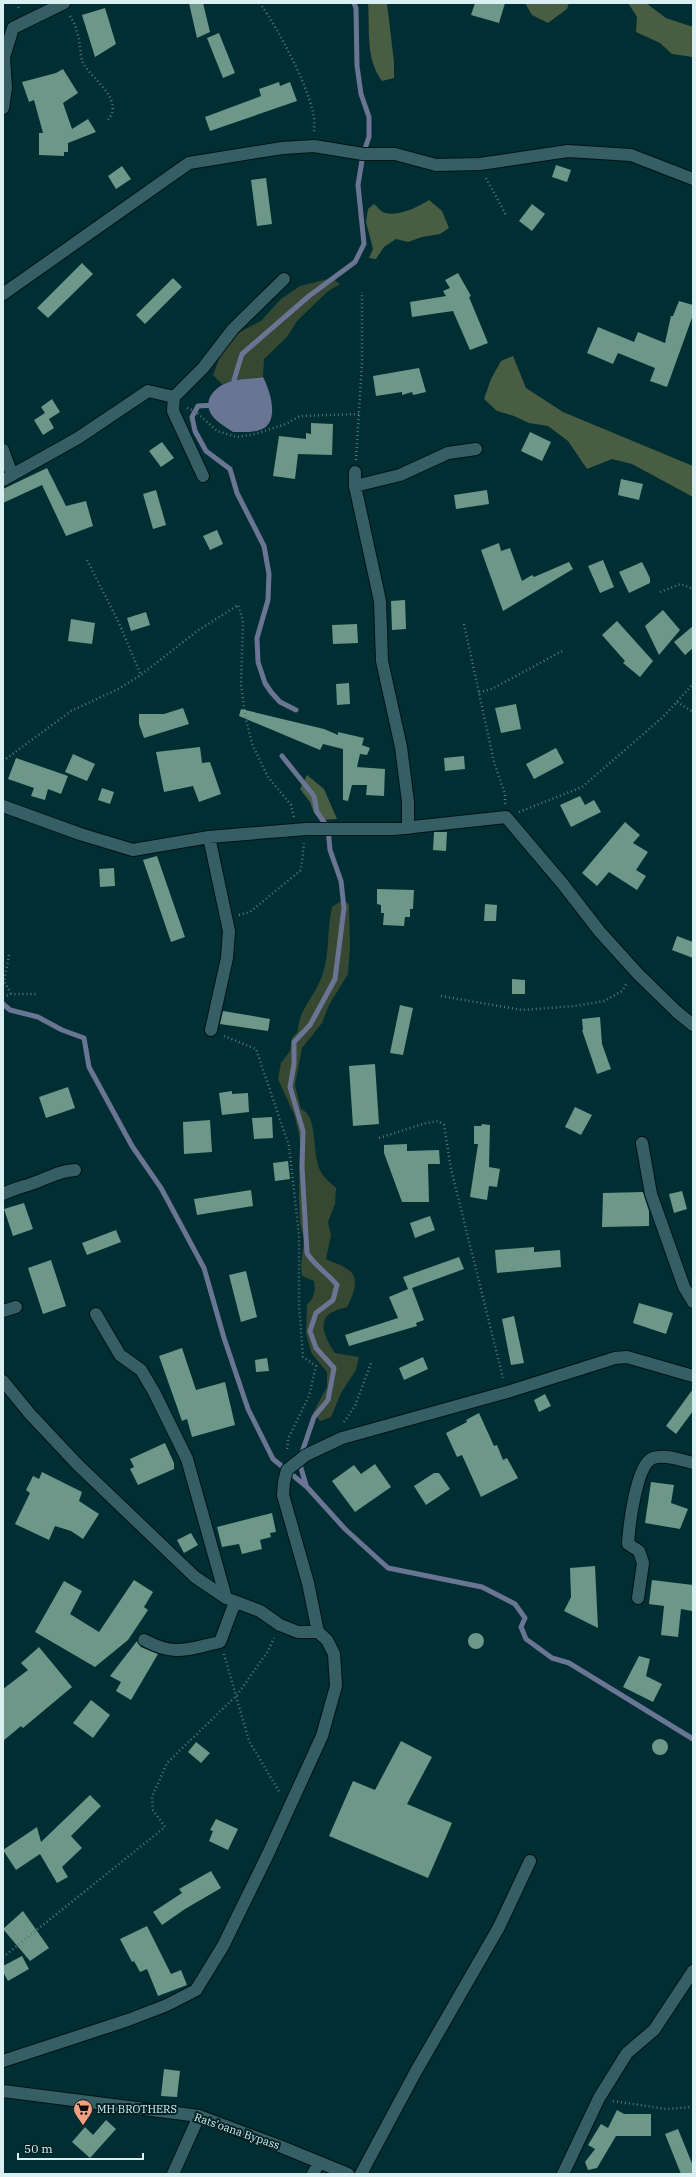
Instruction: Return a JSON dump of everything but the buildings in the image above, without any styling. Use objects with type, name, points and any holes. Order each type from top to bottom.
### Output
[{"type":"street","points":[[3,108],[6,88],[4,57],[13,28],[63,3]]},
{"type":"street","points":[[3,294],[189,163],[282,148],[314,146],[363,154],[395,154],[436,165],[484,164],[568,151],[631,155],[693,179]]},
{"type":"street","points":[[203,476],[174,411],[174,397],[203,368],[233,329],[284,279]]},
{"type":"street","points":[[3,450],[8,477],[78,438],[148,390],[174,397]]},
{"type":"street","points":[[355,486],[400,475],[448,453],[476,449]]},
{"type":"street","points":[[355,472],[355,486],[380,600],[382,661],[401,747],[408,802],[408,828]]},
{"type":"street","points":[[3,806],[80,834],[133,850],[209,837],[301,829],[408,828],[488,817],[508,819],[600,932],[635,971],[677,1012],[693,1025]]},
{"type":"street","points":[[209,837],[229,931],[226,958],[211,1030]]},
{"type":"street","points":[[642,1143],[651,1194],[689,1286],[693,1302]]},
{"type":"street","points":[[3,1194],[16,1187],[39,1182],[61,1171],[75,1170]]},
{"type":"street","points":[[3,1311],[16,1307]]},
{"type":"street","points":[[96,1314],[120,1355],[141,1370],[154,1392],[187,1459],[231,1600],[220,1642],[180,1651],[162,1649],[144,1640]]},
{"type":"street","points":[[3,2061],[128,2020],[167,2005],[196,1990],[223,1946],[268,1854],[288,1806],[322,1736],[336,1686],[334,1654],[327,1640],[318,1632],[308,1584],[284,1495],[285,1476],[291,1467],[306,1455],[342,1438],[507,1392],[615,1358],[627,1357],[693,1376]]},
{"type":"street","points":[[3,1381],[30,1414],[78,1465],[195,1577],[231,1600],[260,1611],[280,1625],[298,1632],[318,1632]]},
{"type":"street","points":[[638,1598],[643,1563],[639,1551],[628,1544],[629,1525],[640,1476],[646,1463],[654,1458],[665,1457],[693,1463]]},
{"type":"street","points":[[361,2174],[415,2073],[499,1927],[530,1861]]},
{"type":"street","points":[[563,2174],[599,2098],[627,2053],[654,2030],[693,1971]]},
{"type":"street","name":"Rats'oana Bypass","points":[[3,2090],[199,2116],[348,2174]]},
{"type":"street","points":[[173,2174],[199,2116]]},
{"type":"street","points":[[313,2174],[319,2162]]},
{"type":"path","points":[[63,3],[78,35],[82,62],[107,92],[114,106],[112,116],[106,122]]},
{"type":"path","points":[[260,3],[270,17],[299,74],[314,114],[314,146]]},
{"type":"path","points":[[484,164],[483,173],[506,215]]},
{"type":"path","points":[[355,472],[360,414],[362,292]]},
{"type":"path","points":[[174,411],[185,408],[195,411],[217,431],[236,437],[255,434],[286,424],[300,416],[360,414]]},
{"type":"path","points":[[87,560],[118,620],[141,675]]},
{"type":"path","points":[[660,592],[681,584],[693,589]]},
{"type":"path","points":[[3,761],[71,711],[118,689],[141,675],[197,631],[238,605],[243,621],[241,684],[244,715],[252,744],[268,777],[291,805],[301,829],[301,870],[250,912],[227,919]]},
{"type":"path","points":[[464,624],[494,762],[505,794],[508,819],[519,812],[582,787],[663,717],[693,684]]},
{"type":"path","points":[[479,692],[492,689],[564,650]]},
{"type":"path","points":[[677,702],[693,712]]},
{"type":"path","points":[[9,955],[4,981],[11,994]]},
{"type":"path","points":[[441,996],[522,1010],[575,1006],[604,1001],[622,991],[635,971]]},
{"type":"path","points":[[3,997],[11,994],[36,994]]},
{"type":"path","points":[[211,1030],[256,1049],[289,1146],[299,1235],[299,1304],[303,1356],[316,1366],[309,1396],[288,1439],[287,1457],[291,1467]]},
{"type":"path","points":[[379,1138],[426,1123],[438,1121],[444,1125],[451,1169],[507,1392]]},
{"type":"path","points":[[342,1438],[342,1425],[355,1406],[371,1363]]},
{"type":"path","points":[[3,1957],[165,1827],[153,1810],[152,1797],[167,1763],[237,1695],[268,1651],[280,1625]]},
{"type":"path","points":[[220,1642],[237,1695],[249,1741],[288,1806]]},
{"type":"path","points":[[599,2098],[666,2109],[693,2108]]},
{"type":"green space","points":[[368,3],[387,3],[394,62],[394,78],[382,81],[373,63],[369,44]]},
{"type":"green space","points":[[525,3],[569,3],[567,9],[548,23],[532,15]]},
{"type":"green space","points":[[628,3],[646,3],[666,18],[693,27],[693,57],[672,54],[660,43],[636,32],[637,17]]},
{"type":"green space","points":[[429,200],[442,211],[449,228],[440,234],[422,237],[408,242],[396,239],[384,247],[376,259],[369,258],[373,249],[366,222],[368,209],[374,204],[383,212],[395,214],[407,211]]},
{"type":"green space","points":[[332,278],[340,284],[327,292],[297,321],[287,337],[264,359],[263,377],[234,380],[222,384],[213,375],[219,359],[232,336],[261,321],[281,299],[300,286]]},
{"type":"green space","points":[[513,356],[526,388],[563,412],[693,466],[693,497],[632,464],[612,459],[587,469],[568,441],[548,426],[529,423],[514,416],[497,411],[484,399],[491,379],[501,361]]},
{"type":"green space","points":[[307,775],[324,789],[337,819],[322,820],[314,813],[310,802],[300,789]]},
{"type":"green space","points":[[343,900],[349,904],[350,946],[348,974],[329,1005],[322,1023],[302,1048],[295,1085],[301,1109],[307,1113],[313,1128],[318,1165],[324,1176],[336,1188],[335,1204],[328,1222],[331,1235],[326,1259],[346,1268],[354,1276],[355,1281],[354,1292],[347,1307],[328,1315],[325,1319],[324,1329],[330,1345],[335,1353],[359,1357],[356,1370],[341,1393],[331,1417],[320,1421],[313,1413],[327,1387],[327,1372],[312,1354],[306,1334],[307,1305],[312,1299],[315,1290],[314,1281],[302,1276],[301,1266],[304,1240],[300,1223],[299,1200],[300,1140],[295,1117],[278,1079],[281,1063],[290,1051],[292,1038],[298,1031],[300,1018],[323,974],[327,955],[332,907]]},
{"type":"water","points":[[263,377],[271,397],[272,405],[271,419],[267,425],[262,429],[255,431],[233,432],[220,424],[214,418],[208,406],[211,396],[218,388],[236,380]]},
{"type":"waterway","points":[[234,387],[234,380],[242,354],[309,296],[355,262],[364,244],[358,185],[363,154],[369,137],[369,117],[361,94],[357,66],[356,8],[354,3]]},
{"type":"waterway","points":[[216,405],[198,406],[192,417],[195,431],[206,451],[230,469],[237,493],[264,546],[269,574],[268,600],[257,638],[258,662],[265,683],[271,692],[280,702],[296,710]]},
{"type":"waterway","points":[[282,756],[314,796],[317,812],[328,828],[330,850],[341,881],[344,908],[335,979],[310,1025],[294,1042],[294,1064],[290,1087],[303,1131],[302,1167],[307,1253],[337,1285],[333,1300],[316,1313],[310,1331],[316,1348],[334,1368],[328,1400],[314,1417],[299,1461],[306,1485]]},
{"type":"waterway","points":[[3,1004],[10,1010],[38,1017],[62,1030],[84,1038],[89,1067],[132,1146],[161,1188],[204,1268],[224,1338],[248,1409],[273,1459],[307,1487],[345,1529],[388,1568],[482,1587],[515,1604],[525,1618],[521,1627],[526,1639],[552,1658],[569,1663],[693,1739]]},
{"type":"place","name":"MH BROTHERS","points":[[83,2126]]}]
